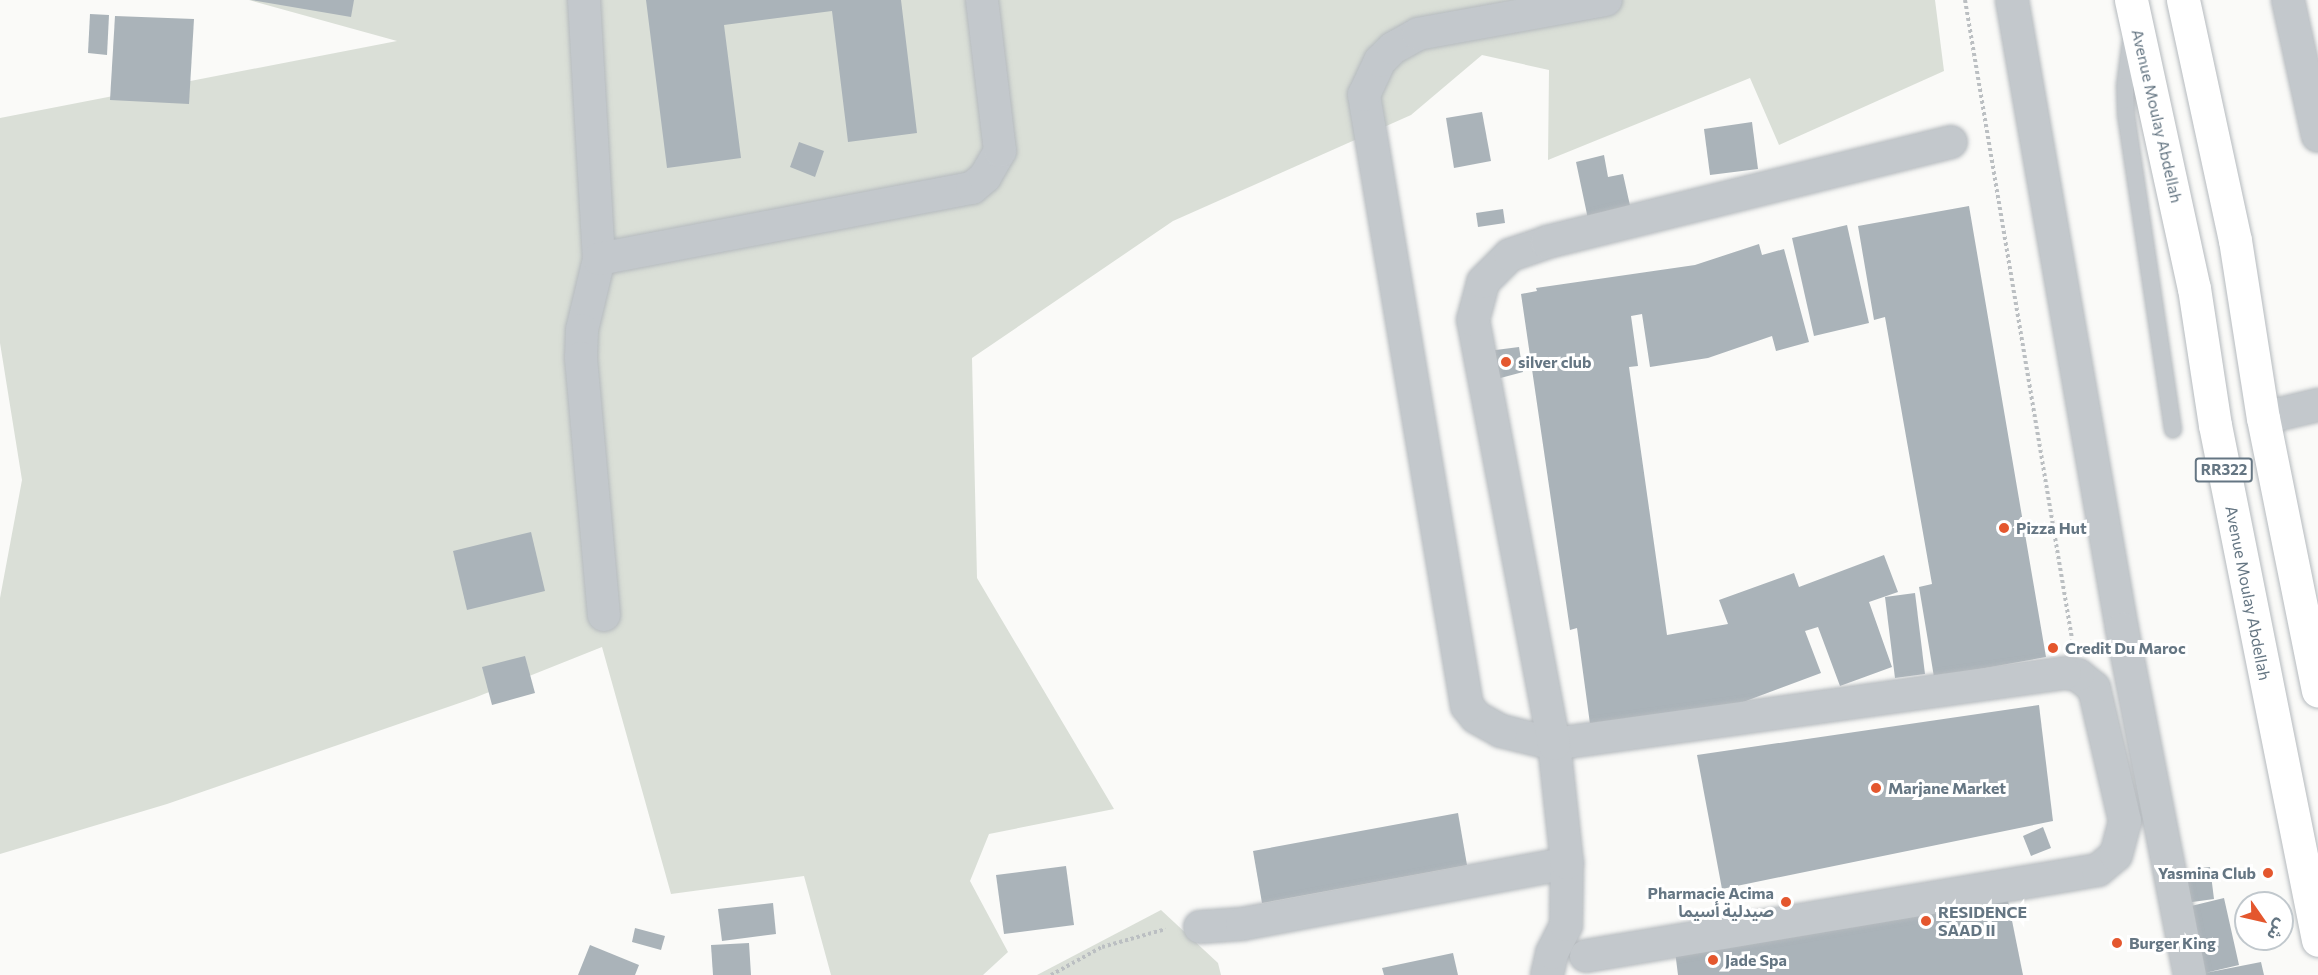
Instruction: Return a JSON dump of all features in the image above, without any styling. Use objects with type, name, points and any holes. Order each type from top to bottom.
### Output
[{"type":"main road","name":"RR322","points":[[2183,0],[2235,240],[2263,418],[2318,690]]},
{"type":"main road","name":"Avenue Moulay Abdellah","points":[[2133,10],[2194,288],[2215,424],[2318,940]]},
{"type":"street","points":[[584,0],[599,260],[580,344],[604,615]]},
{"type":"street","points":[[599,260],[972,188],[985,177],[1000,151],[982,0]]},
{"type":"street","points":[[1566,925],[1589,965],[2098,870],[2116,855],[2125,821],[2094,688],[2078,675],[2065,673],[1554,744],[1501,731],[1482,721],[1467,706],[1364,95],[1380,61],[1393,48],[1418,34],[1606,0]]},
{"type":"street","points":[[2012,0],[2136,699],[2190,975]]},
{"type":"street","points":[[2288,0],[2318,136]]},
{"type":"street","points":[[1547,975],[1552,953],[1566,925],[1567,863],[1554,744],[1473,320],[1483,282],[1510,255],[1547,243],[1951,142]]},
{"type":"street","points":[[2263,418],[2318,405]]},
{"type":"street","points":[[2099,707],[2136,699]]},
{"type":"street","points":[[2125,821],[2158,811]]},
{"type":"street","points":[[1200,927],[1242,924],[1567,863]]},
{"type":"lane","points":[[2133,10],[2128,53],[2126,115],[2173,430]]},
{"type":"path","points":[[1965,0],[2078,675]]},
{"type":"path","points":[[1051,975],[1102,946],[1133,936],[1200,927]]},
{"type":"shaded area","points":[[249,0],[1935,0],[1944,71],[1779,145],[1750,78],[1548,160],[1549,70],[1482,55],[1411,115],[1173,221],[972,358],[977,578],[1114,809],[989,834],[970,881],[1008,952],[983,975],[831,975],[804,876],[671,894],[602,647],[474,698],[167,804],[0,854],[0,598],[22,480],[0,343],[0,118],[397,41]]},
{"type":"shaded area","points":[[1161,910],[1218,963],[1221,975],[1037,975]]},
{"type":"building","points":[[251,0],[354,0],[351,17]]},
{"type":"building","points":[[646,0],[901,0],[917,133],[848,142],[832,11],[724,25],[741,158],[667,168]]},
{"type":"building","points":[[90,14],[109,15],[107,55],[88,53]]},
{"type":"building","points":[[115,16],[194,19],[189,104],[110,100]]},
{"type":"building","points":[[1482,112],[1491,161],[1454,168],[1446,118]]},
{"type":"building","points":[[1752,122],[1758,169],[1710,175],[1704,129]]},
{"type":"building","points":[[799,142],[824,151],[815,177],[790,167]]},
{"type":"building","points":[[1604,155],[1608,177],[1623,174],[1631,210],[1588,219],[1576,162]]},
{"type":"building","points":[[1969,206],[2046,657],[1934,677],[1919,587],[1932,584],[1885,317],[1874,320],[1858,226]]},
{"type":"building","points":[[1503,209],[1505,223],[1478,227],[1476,213]]},
{"type":"building","points":[[1847,225],[1869,323],[1814,336],[1792,238]]},
{"type":"building","points":[[1759,244],[1762,255],[1784,249],[1809,342],[1776,351],[1772,336],[1708,358],[1650,367],[1642,314],[1631,316],[1638,366],[1629,367],[1667,635],[1728,624],[1719,600],[1794,573],[1799,587],[1884,555],[1898,592],[1869,602],[1892,667],[1840,686],[1818,627],[1805,631],[1821,673],[1703,717],[1590,724],[1577,628],[1570,630],[1521,294],[1537,291],[1536,288],[1695,265]]},
{"type":"building","name":"silver club","points":[[1519,347],[1523,372],[1493,380],[1488,351]]},
{"type":"building","points":[[531,532],[545,591],[467,610],[453,551]]},
{"type":"building","points":[[1915,593],[1925,674],[1895,678],[1885,597]]},
{"type":"building","points":[[525,656],[535,693],[492,705],[482,667]]},
{"type":"building","name":"Marjane Market","points":[[2039,705],[2053,821],[1722,889],[1697,755]]},
{"type":"building","points":[[1458,813],[1467,865],[1262,903],[1253,851]]},
{"type":"building","points":[[2043,827],[2051,848],[2031,856],[2023,836]]},
{"type":"building","points":[[1066,866],[1074,925],[1004,934],[996,875]]},
{"type":"building","points":[[2210,867],[2214,899],[2178,904],[2175,871]]},
{"type":"building","name":"RESIDENCE SAAD II","points":[[2006,891],[2023,975],[1678,975],[1675,951]]},
{"type":"building","points":[[2224,898],[2234,951],[2239,965],[2205,973],[2261,962],[2264,975],[2202,975],[2187,907]]},
{"type":"building","points":[[773,903],[776,934],[722,941],[718,909]]},
{"type":"building","points":[[635,928],[665,936],[661,950],[632,942]]},
{"type":"building","points":[[749,943],[751,975],[713,975],[711,945]]},
{"type":"building","points":[[590,945],[639,965],[635,975],[578,975]]},
{"type":"building","points":[[1453,953],[1458,975],[1384,975],[1382,968]]},
{"type":"place","name":"silver club","points":[[1506,362]]},
{"type":"place","name":"Pizza Hut","points":[[2004,528]]},
{"type":"place","name":"Credit Du Maroc","points":[[2053,648]]},
{"type":"place","name":"Marjane Market","points":[[1876,788]]},
{"type":"place","name":"Yasmina Club","points":[[2268,873]]},
{"type":"place","name":"Pharmacie Acima صيدلية أسيما","points":[[1786,902]]},
{"type":"place","name":"RESIDENCE SAAD II","points":[[1926,921]]},
{"type":"place","name":"Burger King","points":[[2117,943]]},
{"type":"place","name":"Jade Spa","points":[[1713,960]]}]
